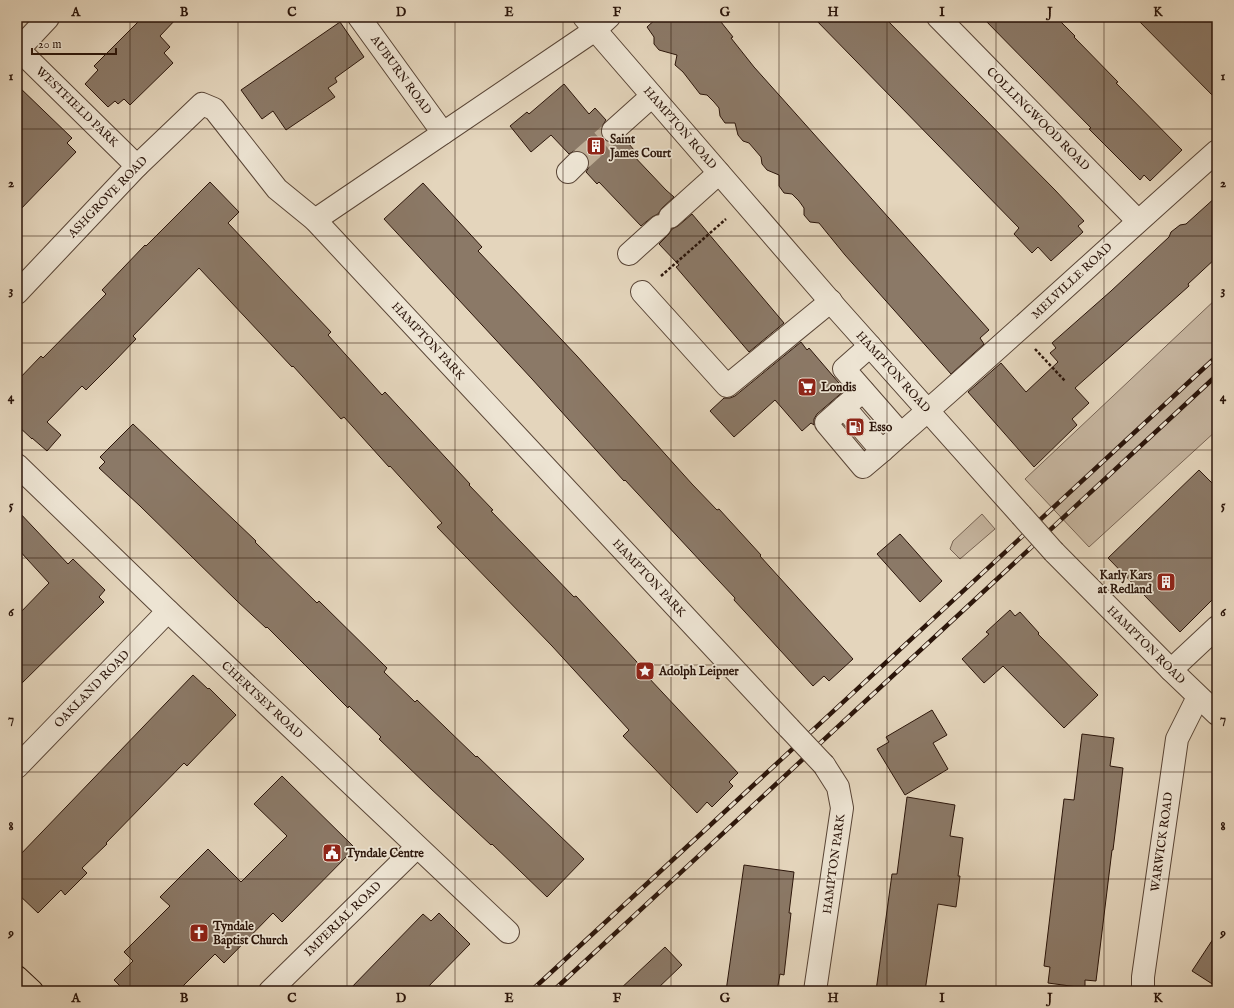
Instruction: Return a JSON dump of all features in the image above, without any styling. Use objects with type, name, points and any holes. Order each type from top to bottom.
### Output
[{"type":"main road","points":[[17,977],[32,991]]},
{"type":"street","points":[[18,49],[48,18],[47,17]]},
{"type":"street","name":"AUBURN ROAD","points":[[359,17],[443,133]]},
{"type":"street","name":"COLLINGWOOD ROAD","points":[[938,17],[1138,221]]},
{"type":"street","points":[[315,220],[443,133],[596,21]]},
{"type":"street","name":"HAMPTON ROAD","points":[[596,21],[652,96],[870,346],[1054,552],[1198,697],[1217,714]]},
{"type":"street","name":"WESTFIELD PARK","points":[[18,49],[137,166]]},
{"type":"street","points":[[613,131],[652,96]]},
{"type":"street","name":"ASHGROVE ROAD","points":[[17,293],[137,166],[202,104]]},
{"type":"street","name":"HAMPTON PARK","points":[[202,104],[214,109],[277,189],[315,220],[824,765],[838,787],[842,808],[815,991]]},
{"type":"street","name":"MELVILLE ROAD","points":[[863,391],[844,407],[882,451],[1018,331],[1217,151]]},
{"type":"street","points":[[629,254],[719,173]]},
{"type":"street","points":[[642,292],[727,386],[831,301]]},
{"type":"street","points":[[870,346],[844,369],[901,434]]},
{"type":"street","name":"CHERTSEY ROAD","points":[[17,465],[168,611],[508,932]]},
{"type":"street","name":"OAKLAND ROAD","points":[[17,767],[168,611]]},
{"type":"street","points":[[1171,670],[1217,627]]},
{"type":"street","name":"WARWICK ROAD","points":[[1143,991],[1143,977],[1177,739],[1198,697]]},
{"type":"street","name":"IMPERIAL ROAD","points":[[270,991],[417,847]]},
{"type":"path","points":[[642,292],[745,202]]},
{"type":"path","points":[[1018,331],[1065,381]]},
{"type":"shaded area","points":[[1217,298],[1217,430],[1089,547],[1025,479]]},
{"type":"shaded area","points":[[982,514],[995,529],[960,559],[950,549],[953,541]]},
{"type":"building","points":[[143,17],[178,17],[160,36],[170,47],[164,53],[173,63],[130,105],[124,99],[118,104],[115,101],[108,107],[85,84],[98,70],[94,66]]},
{"type":"building","points":[[658,17],[717,17],[733,37],[731,38],[754,67],[989,330],[980,338],[984,344],[951,374],[845,255],[819,223],[810,222],[804,215],[804,208],[799,201],[792,194],[784,193],[779,186],[779,175],[767,170],[762,164],[761,157],[749,143],[743,141],[738,135],[735,123],[725,123],[720,116],[719,108],[714,102],[707,95],[700,94],[683,72],[675,65],[677,55],[659,50],[654,44],[654,37],[647,27]]},
{"type":"building","points":[[813,17],[884,17],[1084,221],[1078,226],[1083,232],[1051,261],[1038,247],[1032,253],[1014,234],[1019,228]]},
{"type":"building","points":[[982,17],[1056,17],[1118,82],[1116,83],[1182,150],[1150,181],[1144,175],[1140,180]]},
{"type":"building","points":[[1135,17],[1217,17],[1217,100]]},
{"type":"building","points":[[340,22],[364,57],[335,78],[337,82],[328,88],[335,97],[286,130],[273,111],[262,119],[241,90]]},
{"type":"building","points":[[564,84],[589,114],[595,108],[606,120],[601,128],[601,134],[604,140],[609,143],[615,143],[624,138],[634,150],[631,153],[674,197],[658,214],[641,226],[599,182],[597,184],[586,172],[589,167],[589,160],[586,154],[580,151],[574,151],[569,154],[551,135],[531,152],[510,126],[527,112],[529,114]]},
{"type":"building","points":[[17,85],[72,138],[67,143],[76,152],[17,213]]},
{"type":"building","points":[[210,182],[239,212],[228,223],[331,332],[328,335],[382,395],[385,392],[470,484],[469,485],[493,510],[491,511],[574,597],[576,596],[648,674],[647,676],[738,773],[729,782],[733,786],[712,807],[707,802],[697,813],[623,736],[629,730],[552,646],[437,527],[442,523],[344,417],[341,419],[293,366],[292,367],[199,268],[133,336],[136,339],[111,365],[86,390],[82,386],[47,422],[61,435],[47,451],[17,425],[17,381],[41,356],[43,358],[106,294],[102,290],[145,245],[146,246]]},
{"type":"building","points":[[423,183],[482,247],[478,251],[577,356],[692,484],[717,510],[719,509],[853,659],[829,681],[824,676],[813,686],[734,600],[735,598],[625,480],[624,481],[384,219]]},
{"type":"building","points":[[1217,196],[1217,257],[1188,284],[1189,286],[1075,388],[1089,403],[1072,419],[1077,425],[1034,467],[968,392],[1001,363],[1026,392],[1058,362],[1050,353],[1056,348],[1052,343],[1169,237],[1171,232],[1180,225],[1186,224]]},
{"type":"building","points":[[692,214],[784,323],[749,352],[676,267],[679,265],[659,244],[672,229]]},
{"type":"building","points":[[801,342],[807,350],[809,348],[845,390],[817,414],[814,419],[814,425],[811,423],[802,431],[775,400],[734,437],[710,411],[724,398],[735,396]]},
{"type":"building","points":[[133,424],[256,541],[255,542],[317,603],[319,601],[387,668],[384,672],[415,702],[417,700],[584,859],[547,897],[492,844],[491,845],[430,788],[379,739],[381,737],[349,706],[348,708],[267,627],[266,628],[237,601],[99,468],[105,462],[100,457]]},
{"type":"building","points":[[1199,470],[1217,488],[1217,595],[1180,632],[1108,558]]},
{"type":"building","points":[[17,510],[68,564],[73,559],[105,590],[99,597],[104,602],[17,688],[17,616],[49,583],[17,548]]},
{"type":"building","points":[[900,534],[942,581],[920,602],[877,554]]},
{"type":"building","points":[[1010,610],[1015,616],[1020,612],[1039,633],[1038,634],[1098,695],[1064,728],[1003,666],[984,683],[962,659],[989,634],[986,632]]},
{"type":"building","points":[[193,675],[208,689],[209,688],[236,715],[187,766],[184,763],[106,843],[107,844],[82,868],[87,873],[65,895],[61,890],[38,913],[17,893],[17,858]]},
{"type":"building","points":[[932,710],[947,735],[933,743],[948,769],[905,795],[877,749],[889,742],[886,737]]},
{"type":"building","points":[[1082,734],[1114,738],[1110,766],[1123,768],[1096,981],[1085,980],[1085,988],[1048,983],[1050,967],[1044,966],[1064,799],[1074,800]]},
{"type":"building","points":[[282,776],[355,848],[282,922],[273,913],[224,963],[215,954],[178,991],[125,991],[114,980],[133,961],[124,952],[170,906],[160,897],[208,849],[241,882],[287,836],[254,804]]},
{"type":"building","points":[[907,797],[955,805],[950,836],[963,838],[956,907],[938,904],[925,991],[876,991],[892,874],[897,874]]},
{"type":"building","points":[[744,865],[794,872],[784,975],[780,974],[777,991],[726,991]]},
{"type":"building","points":[[439,913],[470,944],[424,991],[348,991],[423,914],[431,921]]},
{"type":"building","points":[[1217,933],[1217,987],[1192,971]]},
{"type":"building","points":[[665,947],[682,965],[655,991],[618,991]]},
{"type":"tunnel","points":[[577,163],[613,131]]},
{"type":"railway","points":[[531,991],[1217,356]]},
{"type":"railway","points":[[553,991],[1217,375]]},
{"type":"place","name":"Saint James Court","points":[[596,146]]},
{"type":"place","name":"Londis","points":[[807,387]]},
{"type":"place","name":"Esso","points":[[855,427]]},
{"type":"place","name":"Karly Kars at Redland","points":[[1166,582]]},
{"type":"place","name":"Adolph Leipner","points":[[645,671]]},
{"type":"place","name":"Tyndale Centre","points":[[332,853]]},
{"type":"place","name":"Tyndale Baptist Church","points":[[199,933]]}]
